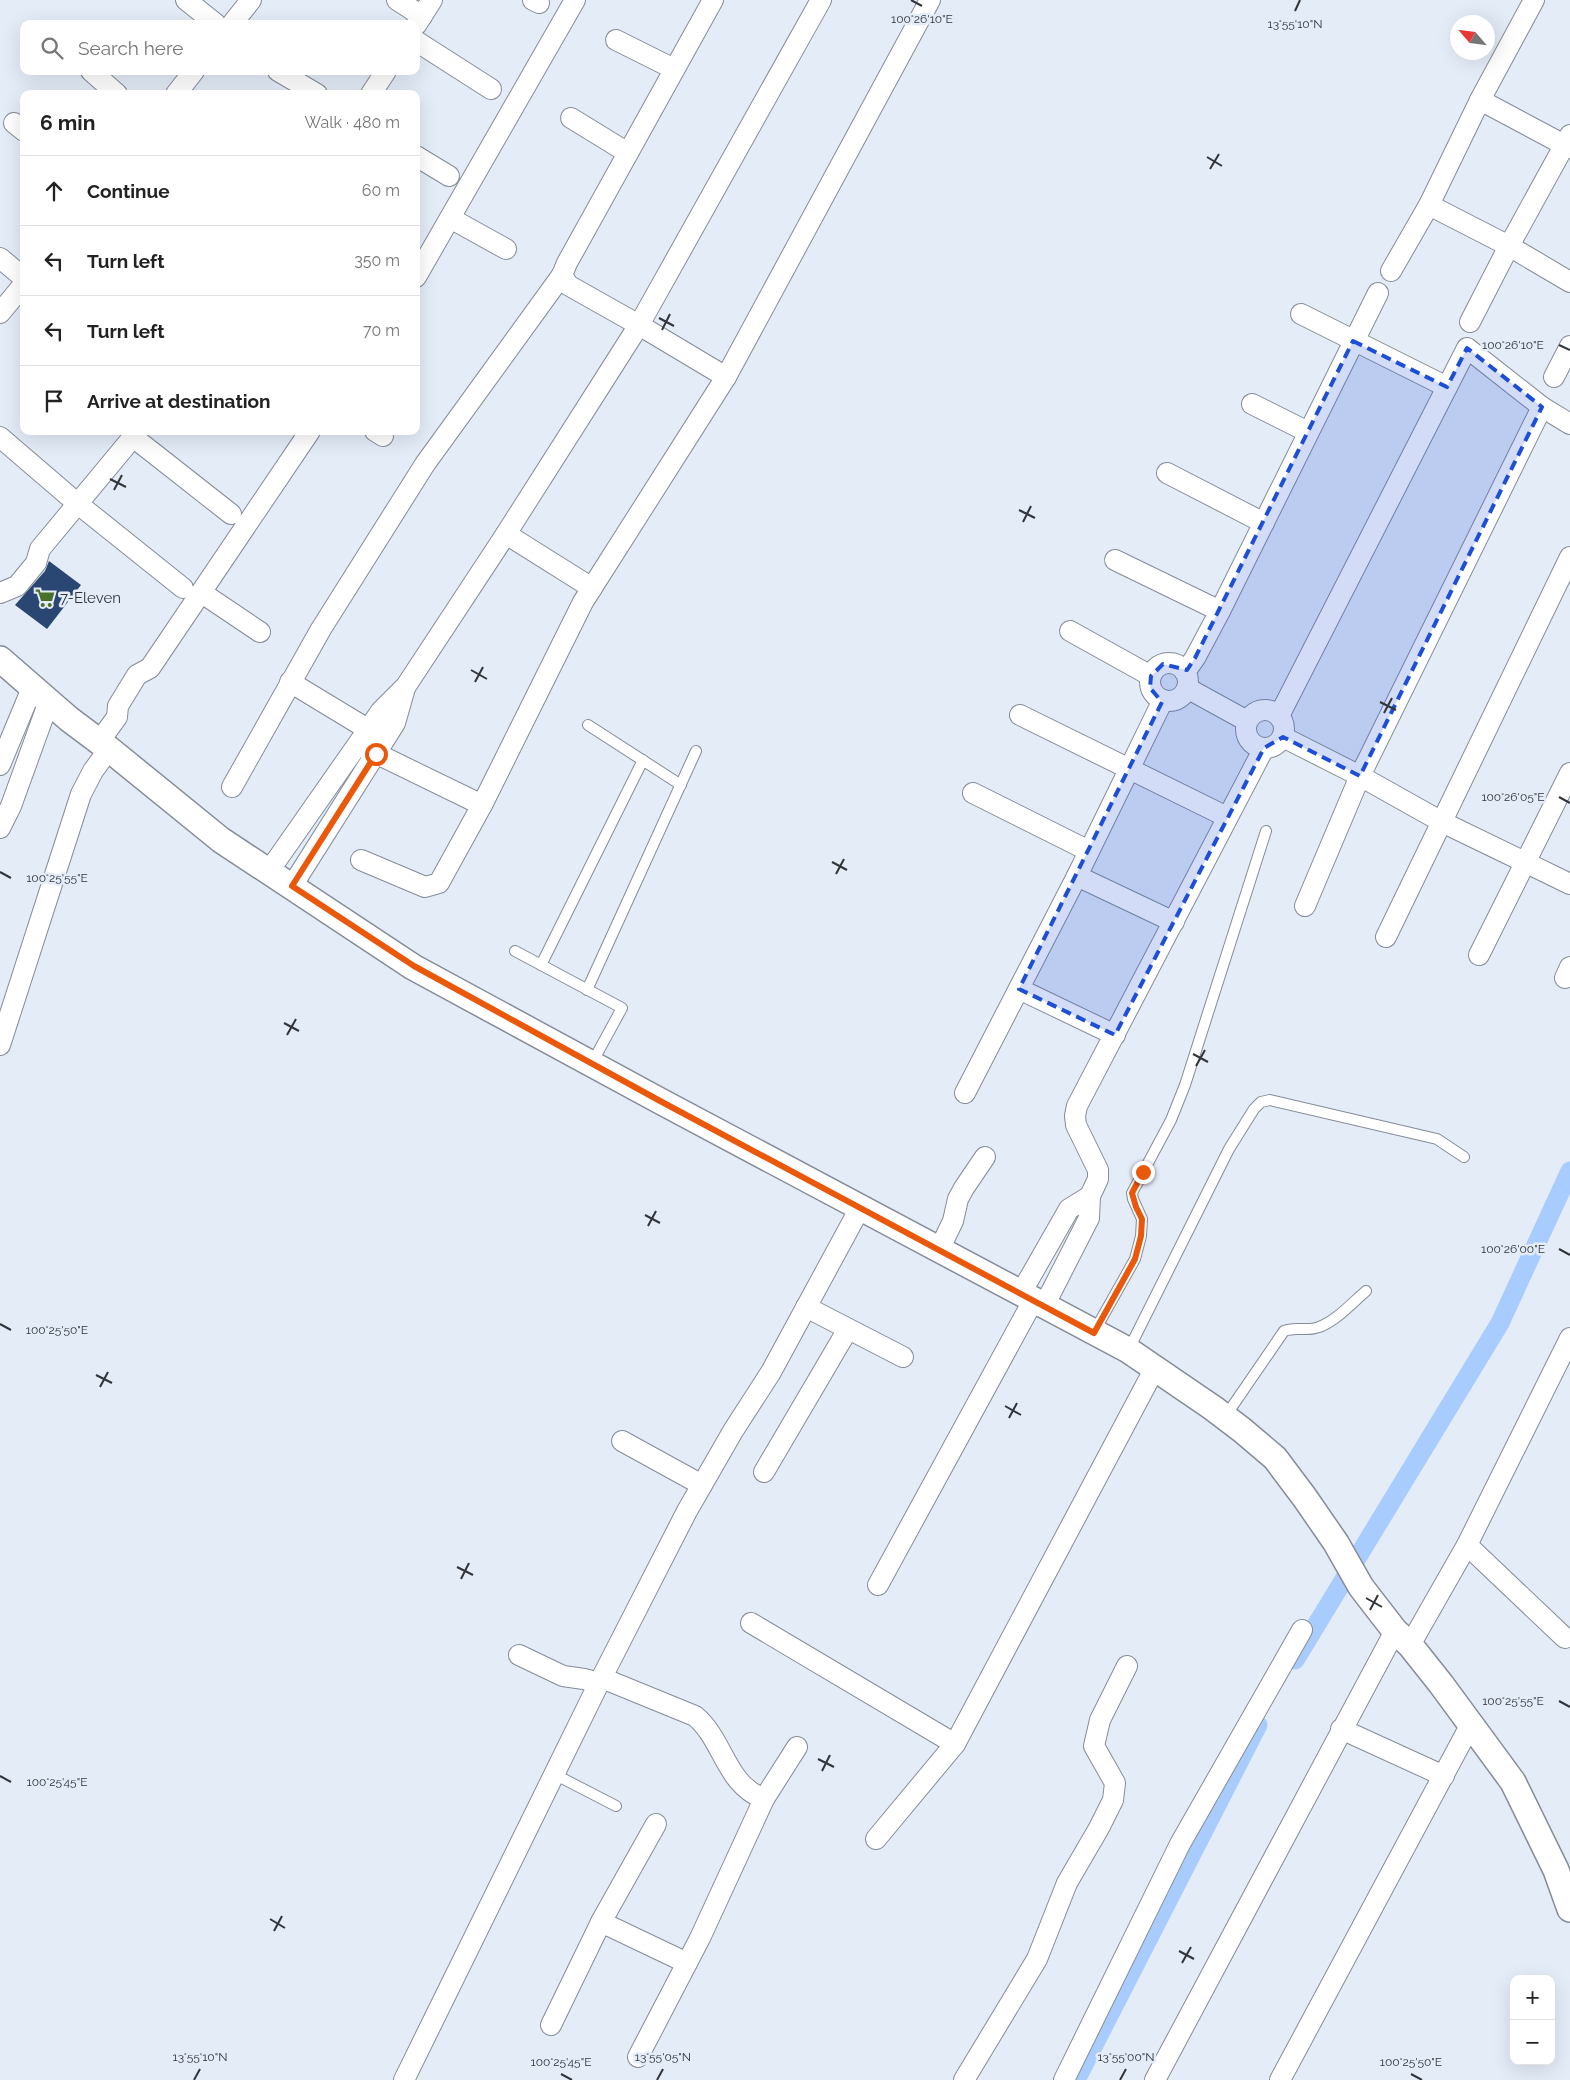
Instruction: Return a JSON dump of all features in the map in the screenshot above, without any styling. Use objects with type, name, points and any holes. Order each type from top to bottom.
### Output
[{"type":"street","points":[[186,0],[211,20]]},
{"type":"street","points":[[235,20],[251,0]]},
{"type":"street","points":[[397,0],[424,14]]},
{"type":"street","points":[[420,270],[575,0]]},
{"type":"street","points":[[232,787],[290,682],[425,464],[562,275],[713,0]]},
{"type":"street","points":[[269,871],[304,821],[372,742],[396,723],[406,686],[506,534],[639,325],[821,0]]},
{"type":"street","points":[[361,860],[425,887],[433,886],[439,882],[446,872],[592,588],[726,377],[930,0]]},
{"type":"street","points":[[1391,271],[1429,205],[1480,100],[1534,0]]},
{"type":"street","points":[[616,40],[674,68]]},
{"type":"street","points":[[420,44],[491,89]]},
{"type":"street","points":[[96,75],[112,90]]},
{"type":"street","points":[[179,90],[191,75]]},
{"type":"street","points":[[285,75],[310,90]]},
{"type":"street","points":[[374,90],[383,75]]},
{"type":"street","points":[[1470,322],[1509,246],[1568,142],[1480,100]]},
{"type":"street","points":[[571,118],[628,153]]},
{"type":"street","points":[[420,158],[449,176]]},
{"type":"street","points":[[1429,205],[1509,246],[1570,282]]},
{"type":"street","points":[[450,218],[506,248]]},
{"type":"street","points":[[0,258],[20,275]]},
{"type":"street","points":[[562,275],[568,285],[726,377]]},
{"type":"street","points":[[0,313],[20,289]]},
{"type":"street","points":[[1248,721],[1186,680],[1180,666],[1169,663],[1158,666],[1151,676],[1150,682],[1153,694],[1163,700],[1175,700],[1184,693],[1186,680],[1195,658],[1378,293]]},
{"type":"street","points":[[1302,314],[1447,387]]},
{"type":"street","points":[[1554,377],[1570,346]]},
{"type":"street","points":[[1280,716],[1467,348],[1542,407],[1570,424]]},
{"type":"street","points":[[1252,404],[1308,432]]},
{"type":"street","points":[[1304,906],[1360,776],[1542,407]]},
{"type":"street","points":[[1,593],[6,578],[27,554],[40,549],[135,435]]},
{"type":"street","points":[[137,435],[231,514]]},
{"type":"street","points":[[0,1045],[81,794],[117,717],[118,706],[138,675],[150,668],[193,591],[307,435]]},
{"type":"street","points":[[0,437],[78,504],[193,591],[260,632]]},
{"type":"street","points":[[1167,473],[1264,523]]},
{"type":"street","points":[[506,534],[592,588]]},
{"type":"street","points":[[1386,937],[1570,557]]},
{"type":"street","points":[[1115,560],[1220,611]]},
{"type":"street","points":[[1070,631],[1151,676]]},
{"type":"street","points":[[0,659],[69,719],[222,840],[414,966],[592,1064],[1128,1350],[1225,1417],[1275,1458],[1336,1543],[1361,1586],[1472,1724],[1513,1782],[1556,1870],[1570,1909]]},
{"type":"street","points":[[290,682],[372,742],[482,805]]},
{"type":"street","points":[[0,765],[41,694]]},
{"type":"street","points":[[0,828],[11,806],[41,694]]},
{"type":"street","points":[[964,1093],[1090,851],[1163,700]]},
{"type":"street","points":[[1266,709],[1280,716],[1285,730],[1283,737],[1272,748],[1257,747],[1250,742],[1246,728],[1248,721],[1252,715],[1266,709]]},
{"type":"street","points":[[1020,715],[1228,817]]},
{"type":"street","points":[[1283,737],[1360,776],[1442,822],[1570,884]]},
{"type":"street","points":[[292,886],[326,834],[372,742]]},
{"type":"street","points":[[878,1585],[1033,1300],[1089,1218],[1090,1196],[1098,1179],[1098,1170],[1076,1125],[1075,1116],[1082,1095],[1264,748]]},
{"type":"street","points":[[1479,955],[1570,773]]},
{"type":"street","points":[[973,793],[1090,851]]},
{"type":"street","points":[[304,821],[326,834]]},
{"type":"street","points":[[1077,876],[1174,922]]},
{"type":"street","points":[[1019,989],[1115,1035]]},
{"type":"street","points":[[939,1250],[953,1221],[958,1199],[985,1157]]},
{"type":"street","points":[[404,2080],[600,1681],[687,1511],[733,1431],[772,1372],[860,1208]]},
{"type":"street","points":[[806,1307],[903,1357]]},
{"type":"street","points":[[764,1472],[848,1329]]},
{"type":"street","points":[[1155,2080],[1341,1729],[1467,1546],[1570,1338]]},
{"type":"street","points":[[876,1839],[955,1744],[1155,1368]]},
{"type":"street","points":[[622,1441],[702,1485]]},
{"type":"street","points":[[1467,1546],[1565,1638]]},
{"type":"street","points":[[751,1623],[955,1744]]},
{"type":"street","points":[[1064,2080],[1180,1844],[1302,1630]]},
{"type":"street","points":[[519,1655],[563,1676],[600,1681],[695,1716],[706,1725],[718,1750],[740,1784],[756,1796],[764,1799]]},
{"type":"street","points":[[964,2080],[1037,1959],[1067,1883],[1113,1800],[1115,1783],[1094,1746],[1100,1720],[1127,1666]]},
{"type":"street","points":[[1280,2080],[1472,1724]]},
{"type":"street","points":[[1341,1729],[1444,1776]]},
{"type":"street","points":[[638,2057],[686,1963],[764,1799],[797,1747]]},
{"type":"street","points":[[552,2025],[601,1922],[656,1824]]},
{"type":"street","points":[[601,1922],[686,1963]]},
{"type":"lane","points":[[588,725],[681,785]]},
{"type":"lane","points":[[587,990],[696,751]]},
{"type":"lane","points":[[541,965],[643,760]]},
{"type":"lane","points":[[1094,1333],[1135,1259],[1143,1226],[1132,1193],[1171,1120],[1185,1084],[1266,831]]},
{"type":"lane","points":[[515,951],[622,1008],[592,1064]]},
{"type":"lane","points":[[1128,1350],[1229,1149],[1248,1116],[1261,1102],[1270,1100],[1437,1139],[1464,1157]]},
{"type":"lane","points":[[1225,1417],[1284,1330],[1289,1328],[1309,1330],[1319,1327],[1334,1318],[1366,1291]]},
{"type":"lane","points":[[554,1774],[616,1806]]},
{"type":"highlighted area","points":[[1353,341],[1447,387],[1467,348],[1542,407],[1360,776],[1283,737],[1264,748],[1115,1035],[1019,989],[1162,702],[1150,688],[1151,676],[1163,664],[1187,670],[1195,658]]},
{"type":"building","points":[[49,561],[81,585],[47,629],[15,605],[45,571]]},
{"type":"waterway","points":[[1295,1660],[1500,1323],[1570,1171]]},
{"type":"waterway","points":[[1076,2080],[1258,1725]]},
{"type":"place","name":"7-Eleven","points":[[45,598]]},
{"type":"route","points":[[376,754],[292,886],[414,966],[662,1102],[1094,1333],[1135,1259],[1143,1226],[1132,1193],[1143,1172]]}]
